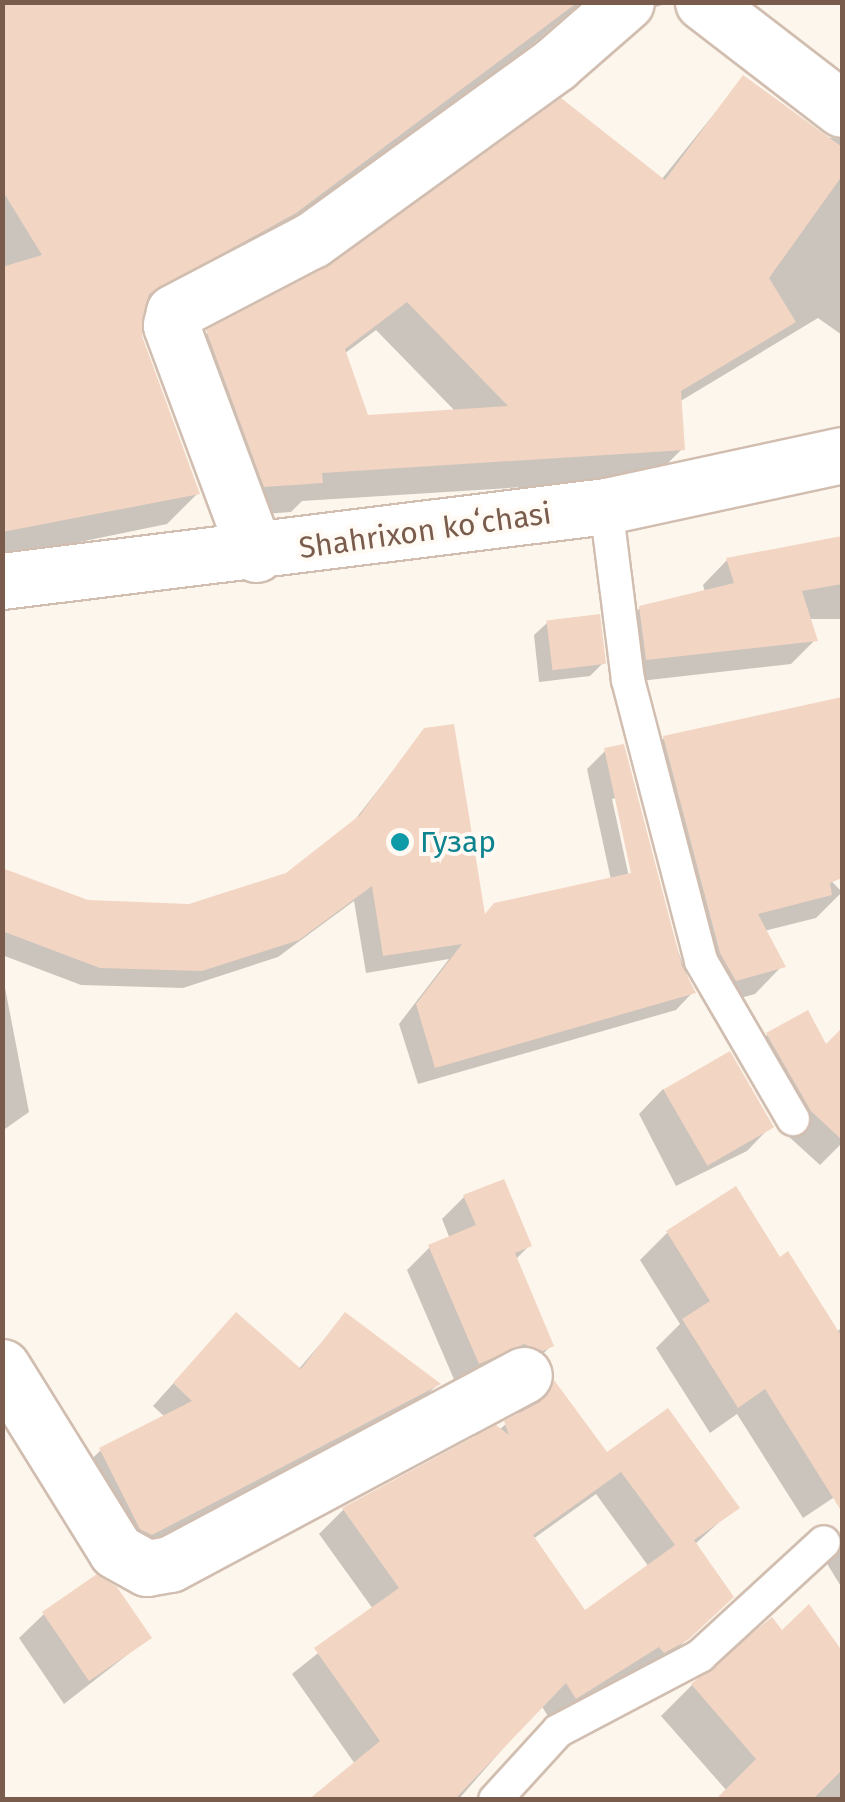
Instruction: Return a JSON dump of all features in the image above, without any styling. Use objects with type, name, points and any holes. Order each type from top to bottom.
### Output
[{"type":"street","points":[[256,554],[171,325],[174,312],[312,240],[555,64],[626,2]]},
{"type":"street","points":[[703,2],[842,109]]},
{"type":"street","name":"Shahrixon koʻchasi","points":[[2,581],[256,554],[606,506],[842,455]]},
{"type":"street","points":[[2,1367],[116,1551],[147,1568],[170,1564],[524,1375]]},
{"type":"lane","points":[[606,506],[628,680],[701,961],[792,1119]]},
{"type":"lane","points":[[495,1800],[558,1731],[700,1656],[824,1542]]},
{"type":"building","points":[[2,2],[578,2],[296,213],[149,294],[142,336],[200,494],[2,532],[2,267],[42,255],[2,190]]},
{"type":"building","points":[[743,75],[842,147],[842,176],[769,278],[796,322],[681,391],[685,450],[322,473],[323,483],[264,487],[206,330],[330,265],[561,98],[665,180]],"holes":[[[407,302],[508,406],[368,415],[345,349]]]},
{"type":"building","points":[[842,536],[842,584],[802,591],[818,641],[646,660],[639,606],[734,583],[726,558]]},
{"type":"building","points":[[600,614],[606,664],[552,670],[546,621]]},
{"type":"building","points":[[842,697],[842,878],[830,883],[832,895],[758,914],[786,967],[736,981],[720,953],[663,736]]},
{"type":"building","points":[[454,724],[485,914],[494,903],[631,873],[604,748],[624,744],[682,966],[696,993],[435,1068],[416,1004],[462,944],[383,956],[372,886],[299,940],[202,971],[100,968],[2,931],[2,868],[88,900],[189,904],[286,873],[360,815],[424,728]]},
{"type":"building","points":[[808,1010],[826,1044],[842,1028],[842,1140],[811,1111],[766,1033]]},
{"type":"building","points":[[730,1051],[774,1127],[707,1166],[663,1090]]},
{"type":"building","points":[[504,1179],[532,1246],[515,1253],[554,1346],[543,1351],[524,1344],[479,1364],[428,1245],[476,1225],[463,1195]]},
{"type":"building","points":[[736,1186],[780,1257],[788,1251],[842,1337],[842,1512],[765,1389],[738,1408],[682,1319],[710,1301],[666,1231]]},
{"type":"building","points":[[236,1312],[301,1369],[345,1312],[441,1384],[152,1535],[140,1529],[99,1448],[192,1401],[173,1383]]},
{"type":"building","points":[[554,1380],[607,1452],[668,1408],[740,1508],[694,1540],[734,1597],[688,1640],[664,1653],[659,1647],[576,1699],[566,1683],[454,1800],[308,1800],[380,1741],[314,1648],[399,1588],[342,1508],[496,1425],[509,1435],[504,1421],[540,1402]],"holes":[[[621,1472],[675,1545],[585,1610],[533,1535]]]},
{"type":"building","points":[[97,1574],[117,1587],[152,1638],[89,1681],[42,1612]]},
{"type":"building","points":[[809,1604],[842,1651],[842,1770],[812,1800],[715,1800],[756,1759],[691,1684],[772,1617],[782,1630]]},
{"type":"place","name":"Гузар","points":[[400,842]]}]
